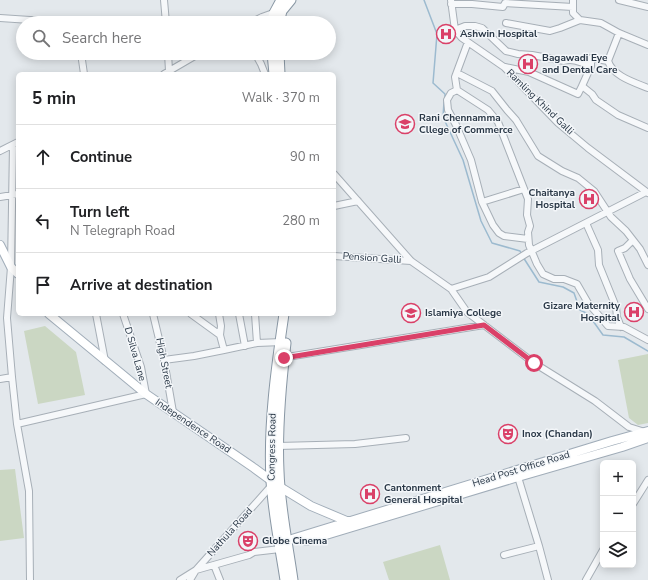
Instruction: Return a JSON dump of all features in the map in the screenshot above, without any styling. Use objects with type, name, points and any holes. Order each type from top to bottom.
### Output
[{"type":"highway","points":[[278,16],[281,0]]},
{"type":"highway","points":[[275,16],[291,0]]},
{"type":"highway","points":[[273,60],[274,72]]},
{"type":"highway","points":[[279,60],[280,72]]},
{"type":"highway","name":"Congress Road","points":[[284,316],[283,342],[272,422],[274,484],[284,545],[293,580]]},
{"type":"highway","name":"Congress Road","points":[[283,342],[290,316]]},
{"type":"highway","name":"Congress Road","points":[[274,484],[278,446],[281,358]]},
{"type":"highway","name":"Congress Road","points":[[284,545],[285,580]]},
{"type":"main road","points":[[0,245],[11,266],[16,272]]},
{"type":"main road","name":"Independence Road","points":[[51,316],[146,394],[254,468],[274,484],[311,506],[348,522]]},
{"type":"main road","name":"Head Post Office Road","points":[[284,545],[622,447],[647,434]]},
{"type":"main road","name":"Head Post Office Road","points":[[284,545],[348,522],[360,522],[605,443],[647,434]]},
{"type":"street","points":[[164,0],[165,16]]},
{"type":"street","points":[[620,0],[648,7]]},
{"type":"street","points":[[580,20],[573,13],[573,3],[505,3],[503,7],[451,2],[455,30],[465,26],[476,26],[482,28],[506,51],[518,54],[532,54],[564,61],[576,61],[591,66]]},
{"type":"street","points":[[268,16],[278,12]]},
{"type":"street","points":[[0,18],[16,19]]},
{"type":"street","points":[[506,23],[550,31],[580,20],[601,23],[619,33],[648,45]]},
{"type":"street","name":"Ramling Khind Galli","points":[[455,30],[468,42],[504,67],[558,122],[588,148],[640,187],[647,190]]},
{"type":"street","points":[[619,33],[608,60],[610,68],[626,79],[648,88]]},
{"type":"street","points":[[468,42],[455,77],[457,90],[488,110],[498,122],[528,199],[527,215],[530,226],[528,239],[529,252],[544,274],[554,279],[577,284],[588,303],[608,326],[624,327],[648,340]]},
{"type":"street","points":[[504,67],[529,72],[578,94],[591,66],[591,58],[602,61],[608,60]]},
{"type":"street","points":[[82,60],[84,72]]},
{"type":"street","points":[[167,72],[168,60]]},
{"type":"street","points":[[167,72],[188,60]]},
{"type":"street","points":[[259,60],[264,72]]},
{"type":"street","points":[[457,73],[492,92],[516,120],[538,156],[562,171],[578,178],[594,191],[607,212],[626,231],[640,249],[648,265]]},
{"type":"street","points":[[582,86],[592,94],[596,100],[618,116],[648,128]]},
{"type":"street","points":[[457,90],[451,93],[447,100],[448,110],[456,124],[471,160],[482,202],[499,233],[504,236],[528,239]]},
{"type":"street","points":[[0,151],[15,144],[15,195],[8,318],[12,377],[29,491],[30,580]]},
{"type":"street","points":[[336,176],[411,261],[451,289],[468,312],[534,363],[595,400],[629,427],[647,434]]},
{"type":"street","points":[[482,202],[524,189]]},
{"type":"street","points":[[451,289],[489,277],[529,252],[647,190]]},
{"type":"street","points":[[0,198],[15,195]]},
{"type":"street","points":[[336,206],[358,201]]},
{"type":"street","points":[[586,223],[598,250],[601,270],[616,307],[617,317],[621,327]]},
{"type":"street","points":[[633,240],[625,248],[618,251],[630,279],[648,309]]},
{"type":"street","name":"Pension Galli","points":[[336,256],[411,261]]},
{"type":"street","points":[[96,316],[105,361]]},
{"type":"street","name":"D Silva Lane","points":[[124,316],[141,367],[146,394]]},
{"type":"street","name":"High Street","points":[[153,316],[164,360],[173,412]]},
{"type":"street","points":[[194,316],[220,335]]},
{"type":"street","points":[[220,316],[220,335],[224,350]]},
{"type":"street","points":[[240,316],[244,346]]},
{"type":"street","points":[[255,316],[257,343]]},
{"type":"street","points":[[0,319],[8,318]]},
{"type":"street","points":[[281,358],[484,325]]},
{"type":"street","points":[[164,360],[194,356],[257,343],[283,342]]},
{"type":"street","points":[[0,379],[12,377]]},
{"type":"street","points":[[18,424],[146,394]]},
{"type":"street","points":[[278,446],[355,444],[406,438]]},
{"type":"street","points":[[518,477],[548,580]]},
{"type":"street","points":[[636,499],[648,480]]},
{"type":"street","name":"Nathula Road","points":[[190,580],[196,570],[274,484]]},
{"type":"street","points":[[180,580],[196,570],[249,555],[254,552],[284,545]]},
{"type":"street","points":[[504,555],[539,546]]},
{"type":"street","points":[[586,580],[600,555]]},
{"type":"street","points":[[214,565],[220,580]]},
{"type":"green space","points":[[45,326],[76,352],[85,395],[38,404],[24,331]]},
{"type":"green space","points":[[648,354],[648,423],[638,425],[629,418],[618,360]]},
{"type":"green space","points":[[15,469],[24,538],[0,541],[0,470]]},
{"type":"green space","points":[[440,545],[450,580],[389,580],[383,562]]},
{"type":"waterway","points":[[424,0],[437,34],[433,83],[445,94],[445,99]]},
{"type":"waterway","points":[[444,102],[443,117],[463,160],[481,221],[492,243],[520,251],[521,253]]},
{"type":"waterway","points":[[523,257],[539,282],[563,287],[574,293],[580,310],[588,314],[603,335],[624,337],[648,351]]},
{"type":"place","name":"Ashwin Hospital","points":[[446,34]]},
{"type":"place","name":"Bagawadi Eye and Dental Care","points":[[528,64]]},
{"type":"place","name":"Rani Chennamma Cllege of Commerce","points":[[405,124]]},
{"type":"place","name":"Chaitanya Hospital","points":[[589,199]]},
{"type":"place","name":"Gizare Maternity Hospital","points":[[634,312]]},
{"type":"place","name":"Islamiya College","points":[[411,313]]},
{"type":"place","name":"Inox (Chandan)","points":[[508,434]]},
{"type":"place","name":"Cantonment General Hospital","points":[[370,494]]},
{"type":"place","name":"Globe Cinema","points":[[248,541]]},
{"type":"route","points":[[284,358],[484,325],[534,363]]}]
